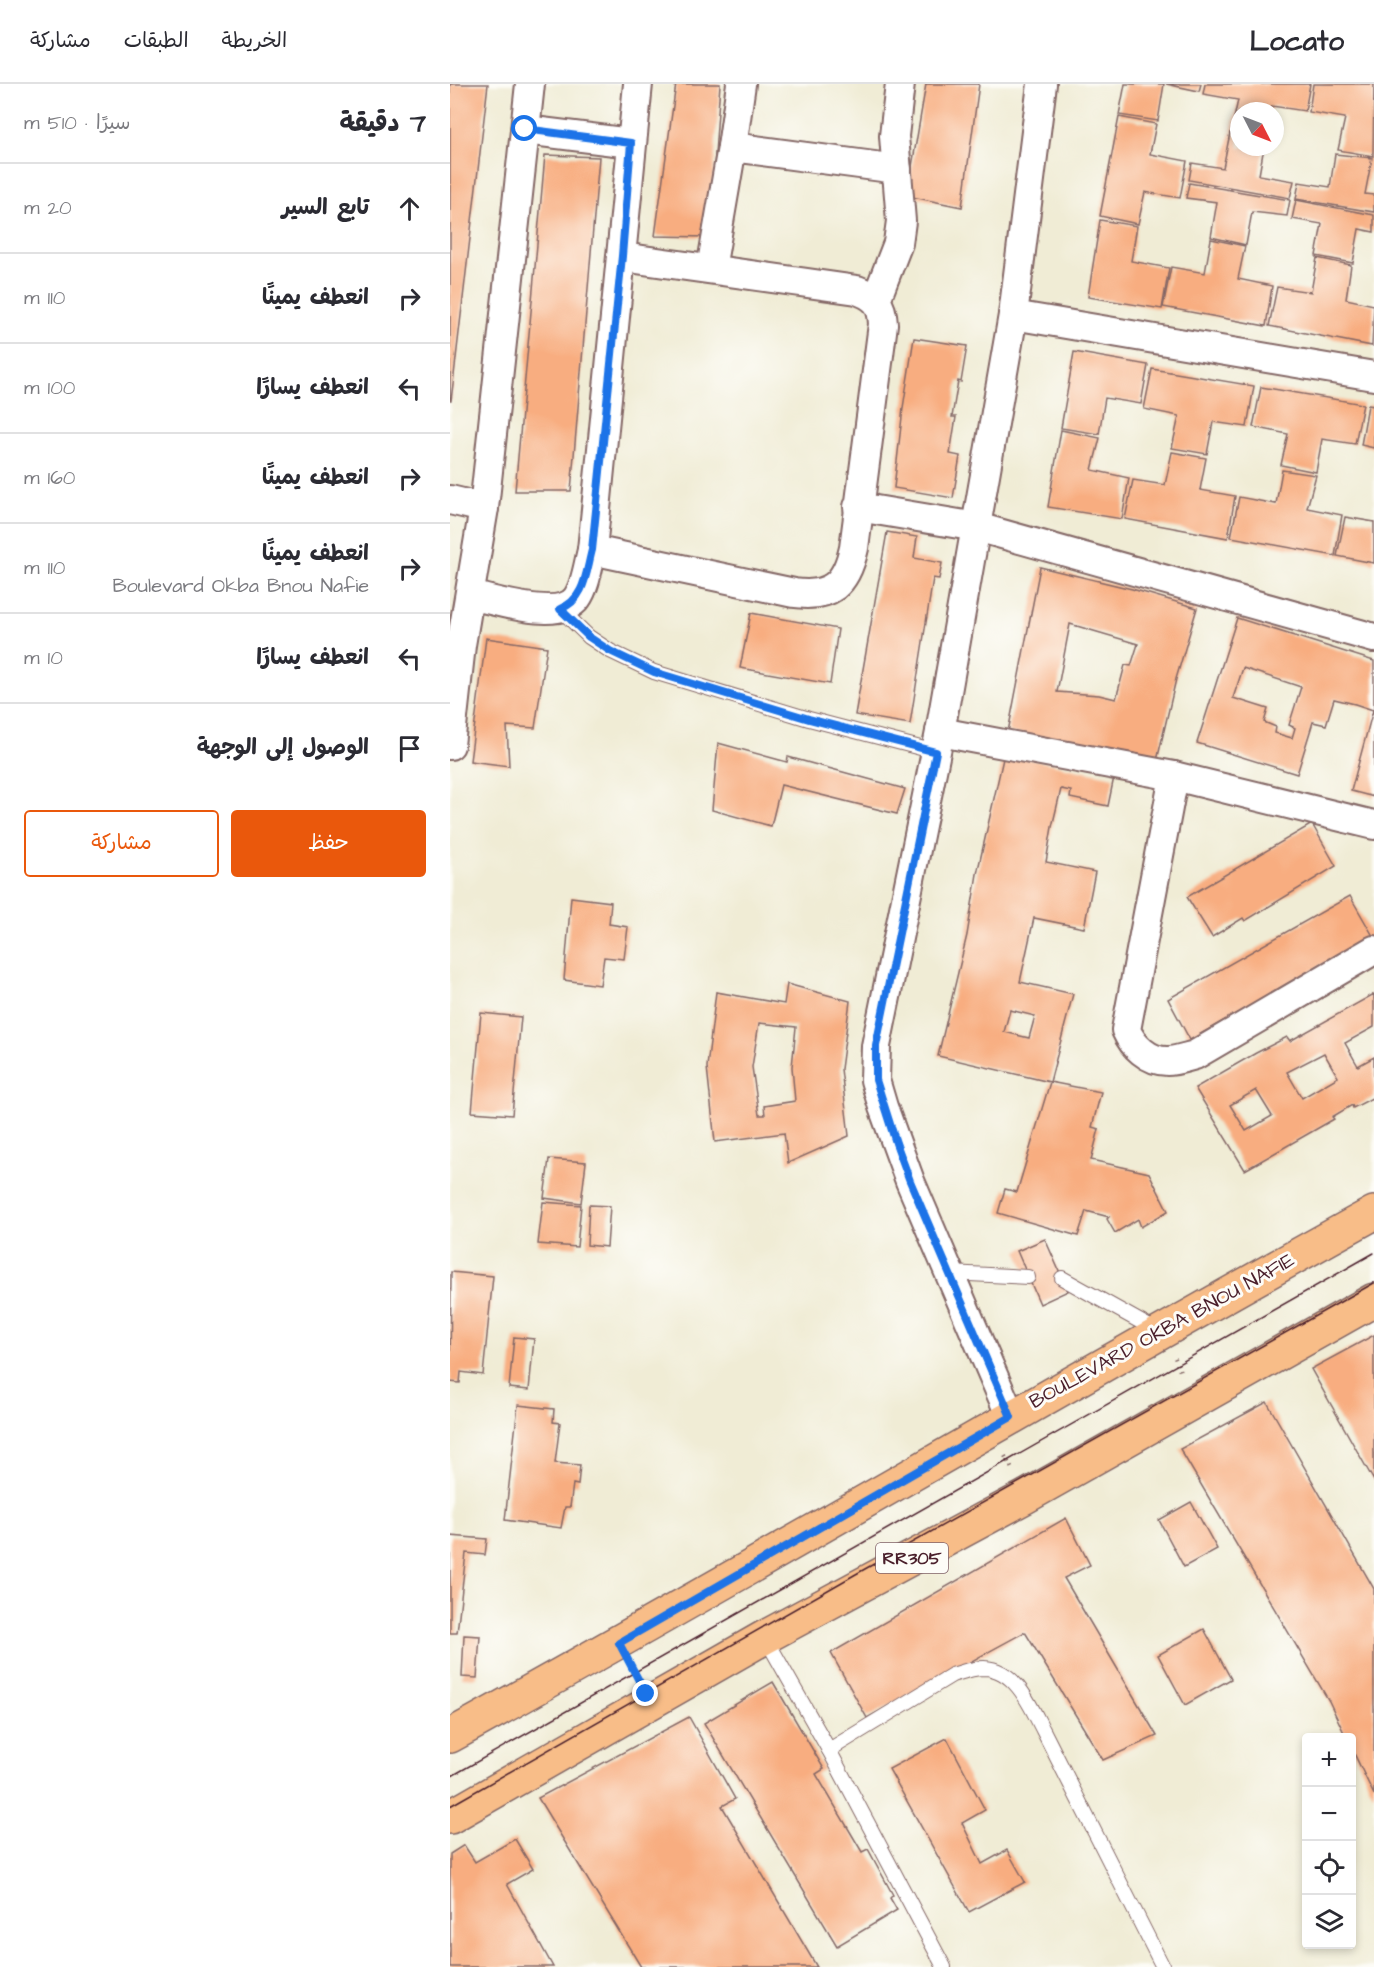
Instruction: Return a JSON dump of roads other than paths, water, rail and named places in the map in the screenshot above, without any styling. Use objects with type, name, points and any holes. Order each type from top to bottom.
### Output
[{"type":"main road","name":"BOULEVARD OKBA BNOU NAFIE","points":[[450,1736],[629,1637],[1160,1331],[1374,1213]]},
{"type":"main road","name":"RR305","points":[[450,1817],[765,1637],[1025,1497],[1374,1300]]},
{"type":"street","points":[[450,745],[456,643],[470,595],[484,508],[530,84]]},
{"type":"street","points":[[470,595],[548,610],[571,605],[582,587],[592,550],[638,84]]},
{"type":"street","points":[[711,270],[741,84]]},
{"type":"street","points":[[876,300],[898,243],[901,221],[894,136],[900,84]]},
{"type":"street","points":[[1001,1423],[950,1274],[910,1181],[883,1107],[876,1080],[876,1046],[938,742],[977,527],[1013,315],[1042,84]]},
{"type":"street","points":[[525,129],[631,143]]},
{"type":"street","points":[[732,147],[897,169]]},
{"type":"street","points":[[592,550],[794,593],[818,594],[834,588],[850,563],[883,324],[882,311],[876,300],[857,290],[622,256]]},
{"type":"street","points":[[1013,315],[1374,376]]},
{"type":"street","points":[[450,500],[484,508]]},
{"type":"street","points":[[858,507],[977,527],[1374,638]]},
{"type":"street","points":[[938,742],[1173,776],[1374,825]]},
{"type":"street","points":[[1173,776],[1126,1030],[1137,1047],[1149,1056],[1166,1061],[1196,1055],[1374,950]]},
{"type":"lane","points":[[560,609],[596,642],[654,672],[809,719],[938,742]]},
{"type":"lane","points":[[950,1274],[1028,1277]]},
{"type":"lane","points":[[1062,1278],[1160,1331]]},
{"type":"lane","points":[[765,1637],[829,1750],[944,1967]]},
{"type":"lane","points":[[829,1750],[952,1675],[969,1669],[986,1668],[1009,1678],[1023,1694],[1043,1730],[1163,1967]]},
{"type":"tram line","points":[[450,1777],[1374,1253]]},
{"type":"tram line","points":[[450,1806],[856,1574],[1374,1283]]}]
